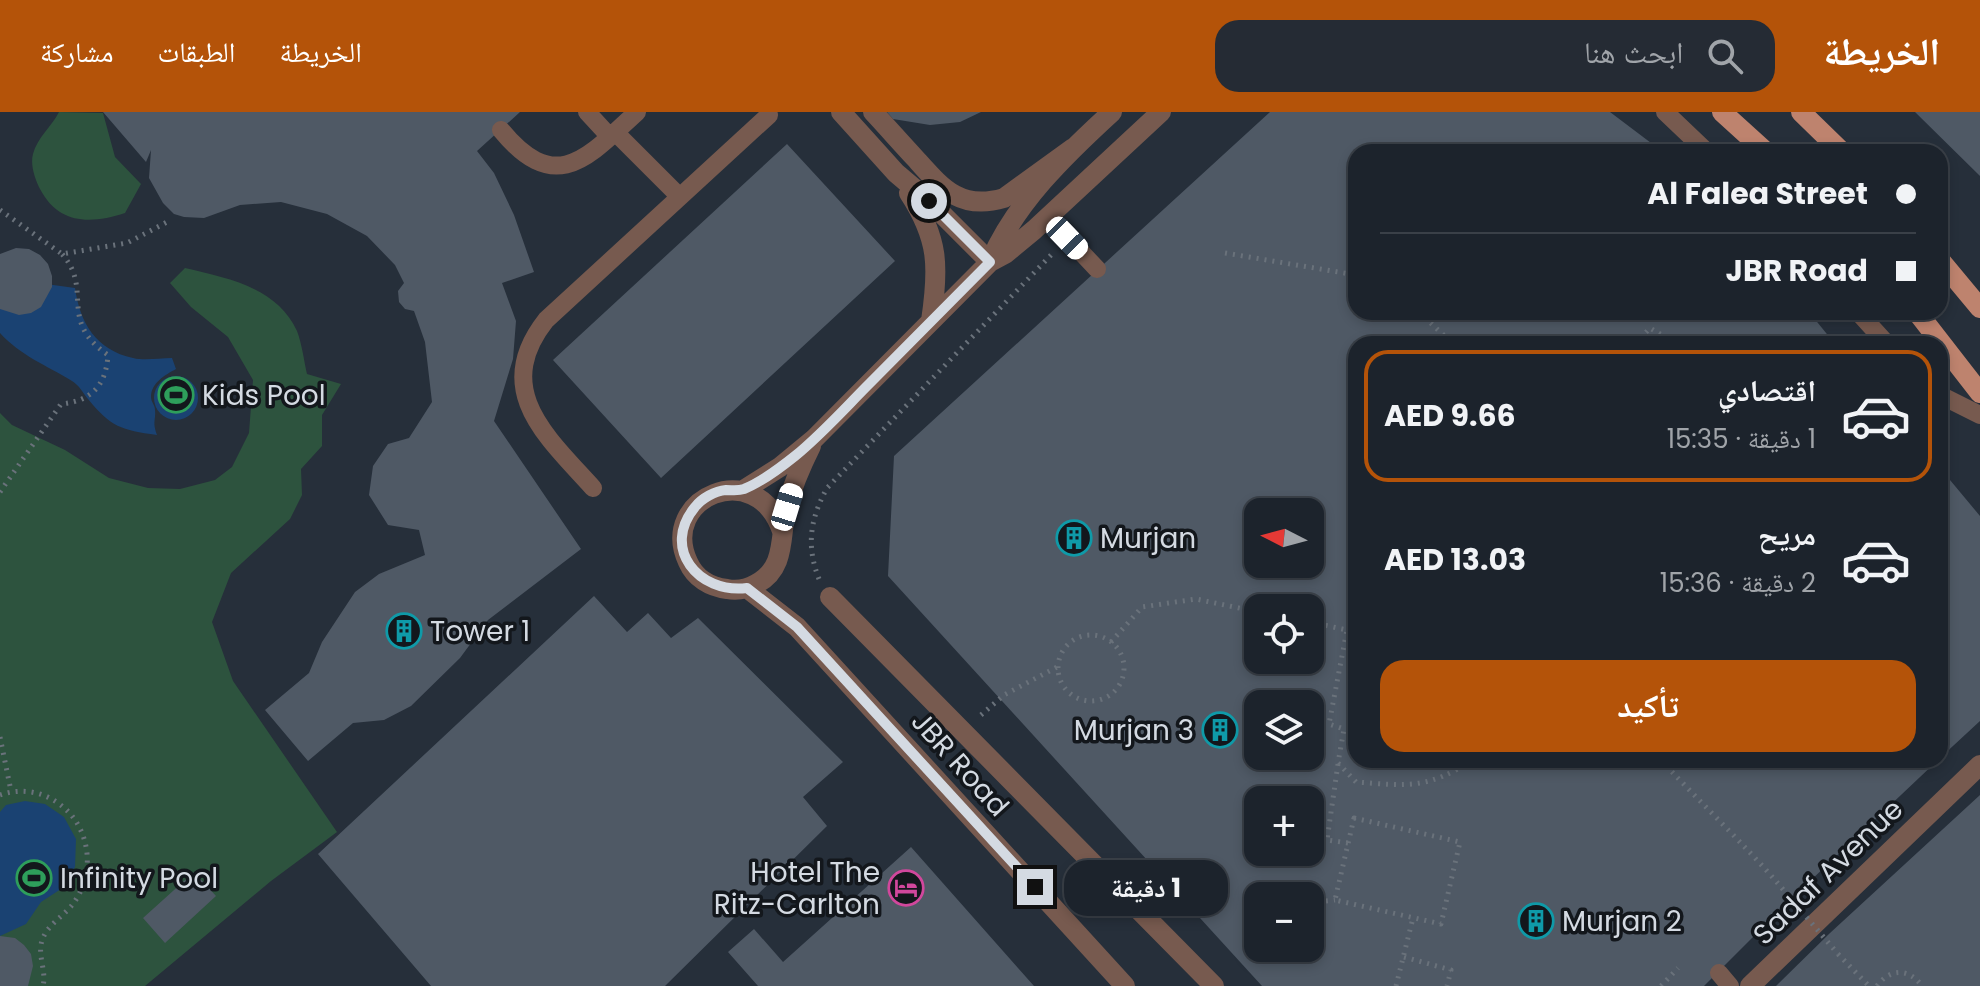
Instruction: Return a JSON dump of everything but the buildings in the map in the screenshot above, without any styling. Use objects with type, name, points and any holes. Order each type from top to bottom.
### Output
[{"type":"main road","points":[[1722,112],[1757,144]]},
{"type":"main road","points":[[1801,112],[1816,120],[1836,144]]},
{"type":"main road","points":[[1948,270],[1980,308]]},
{"type":"main road","points":[[1923,320],[1936,336]]},
{"type":"main road","points":[[1948,352],[1980,393]]},
{"type":"street","points":[[841,112],[896,173],[990,262]]},
{"type":"street","points":[[873,112],[943,189],[966,200],[991,202],[1004,198],[1073,148],[1112,112]]},
{"type":"street","points":[[742,491],[780,467],[814,439],[990,262],[1012,248],[1048,217],[1161,112]]},
{"type":"street","points":[[990,262],[1016,215],[1073,148]]},
{"type":"street","points":[[896,173],[923,215],[935,248],[937,283],[931,321]]},
{"type":"street","points":[[782,531],[768,504],[756,495],[742,491],[717,493],[696,505],[687,518],[683,535],[684,551],[690,566],[707,583],[731,590],[760,582],[779,560],[782,531],[794,483],[814,439]]},
{"type":"street","name":"JBR Road","points":[[747,588],[797,627],[1125,986]]},
{"type":"street","points":[[830,597],[1214,986]]},
{"type":"street","name":"Sadaf Avenue","points":[[1750,986],[1980,765]]},
{"type":"lane","points":[[587,112],[680,197]]},
{"type":"lane","points":[[501,130],[523,155],[553,166],[584,158],[637,112]]},
{"type":"lane","points":[[1665,112],[1699,144]]},
{"type":"lane","points":[[593,488],[535,422],[525,397],[523,369],[537,331],[769,115]]},
{"type":"lane","points":[[1048,217],[1097,269]]},
{"type":"lane","points":[[1865,320],[1880,336]]},
{"type":"lane","points":[[1948,399],[1980,415]]},
{"type":"path","points":[[0,210],[69,262],[77,280],[82,328],[97,348],[108,355],[103,380],[96,391],[86,399],[61,404],[0,492]]},
{"type":"path","points":[[62,254],[127,243],[169,221]]},
{"type":"path","points":[[830,597],[818,577],[811,555],[810,532],[816,509],[827,488],[1067,238]]},
{"type":"path","points":[[1225,253],[1348,274]]},
{"type":"path","points":[[1428,320],[1444,336]]},
{"type":"path","points":[[1642,336],[1650,328],[1664,336]]},
{"type":"path","points":[[1111,642],[1142,607],[1196,599],[1244,609]]},
{"type":"path","points":[[1324,625],[1347,630],[1329,724],[1344,729],[1327,840],[1348,843]]},
{"type":"path","points":[[1004,695],[1057,667],[1066,646],[1075,638],[1086,635],[1097,635],[1111,642],[1122,656],[1124,668],[1116,689],[1098,701],[1078,699],[1063,686],[1057,667]]},
{"type":"path","points":[[0,737],[11,791]]},
{"type":"path","points":[[1338,763],[1356,782],[1411,786],[1446,777],[1460,768]]},
{"type":"path","points":[[1668,768],[1761,863],[1869,986]]},
{"type":"path","points":[[0,795],[11,791],[45,795],[72,815],[82,830],[87,846],[85,882],[76,900],[44,936],[40,947],[43,986]]},
{"type":"path","points":[[1324,901],[1335,900],[1441,924],[1460,842],[1354,818],[1335,900]]},
{"type":"path","points":[[1396,986],[1413,918]]},
{"type":"path","points":[[1404,957],[1451,970],[1447,986]]},
{"type":"path","points":[[1661,986],[1678,968]]},
{"type":"path","points":[[1877,986],[1895,972],[1914,976],[1922,986]]},
{"type":"green space","points":[[59,112],[103,113],[115,157],[141,184],[125,213],[100,219],[77,219],[57,209],[40,189],[32,158],[35,148]]},
{"type":"green space","points":[[185,268],[234,281],[264,294],[288,316],[297,331],[307,374],[341,384],[322,415],[322,446],[301,469],[302,495],[290,519],[231,573],[212,622],[233,681],[337,832],[271,881],[145,986],[0,986],[0,413],[12,425],[65,450],[109,478],[148,488],[180,489],[215,480],[232,467],[249,433],[253,380],[228,337],[191,307],[170,283]]},
{"type":"water","points":[[46,284],[75,288],[86,323],[109,349],[138,359],[172,358],[176,369],[159,380],[152,392],[157,435],[125,429],[110,421],[74,383],[25,354],[0,333],[0,305]]},
{"type":"water","name":"Kids Pool","points":[[176,376],[191,383],[198,398],[191,413],[176,420],[161,413],[154,398],[161,383]]},
{"type":"water","name":"Infinity Pool","points":[[25,801],[45,804],[64,817],[76,839],[75,867],[61,889],[41,902],[26,924],[0,936],[0,812],[6,805]]},
{"type":"place","name":"Kids Pool","points":[[176,395]]},
{"type":"place","name":"Murjan","points":[[1074,538]]},
{"type":"place","name":"Tower 1","points":[[404,631]]},
{"type":"place","name":"Murjan 3","points":[[1220,730]]},
{"type":"place","name":"Infinity Pool","points":[[34,878]]},
{"type":"place","name":"Hotel The Ritz-Carlton","points":[[906,888]]},
{"type":"place","name":"Murjan 2","points":[[1536,921]]},
{"type":"route","points":[[929,201],[990,262],[798,454],[742,491],[725,490],[710,495],[696,505],[687,518],[683,535],[684,551],[690,566],[700,578],[714,587],[731,590],[747,588],[797,627],[1035,887]]}]
